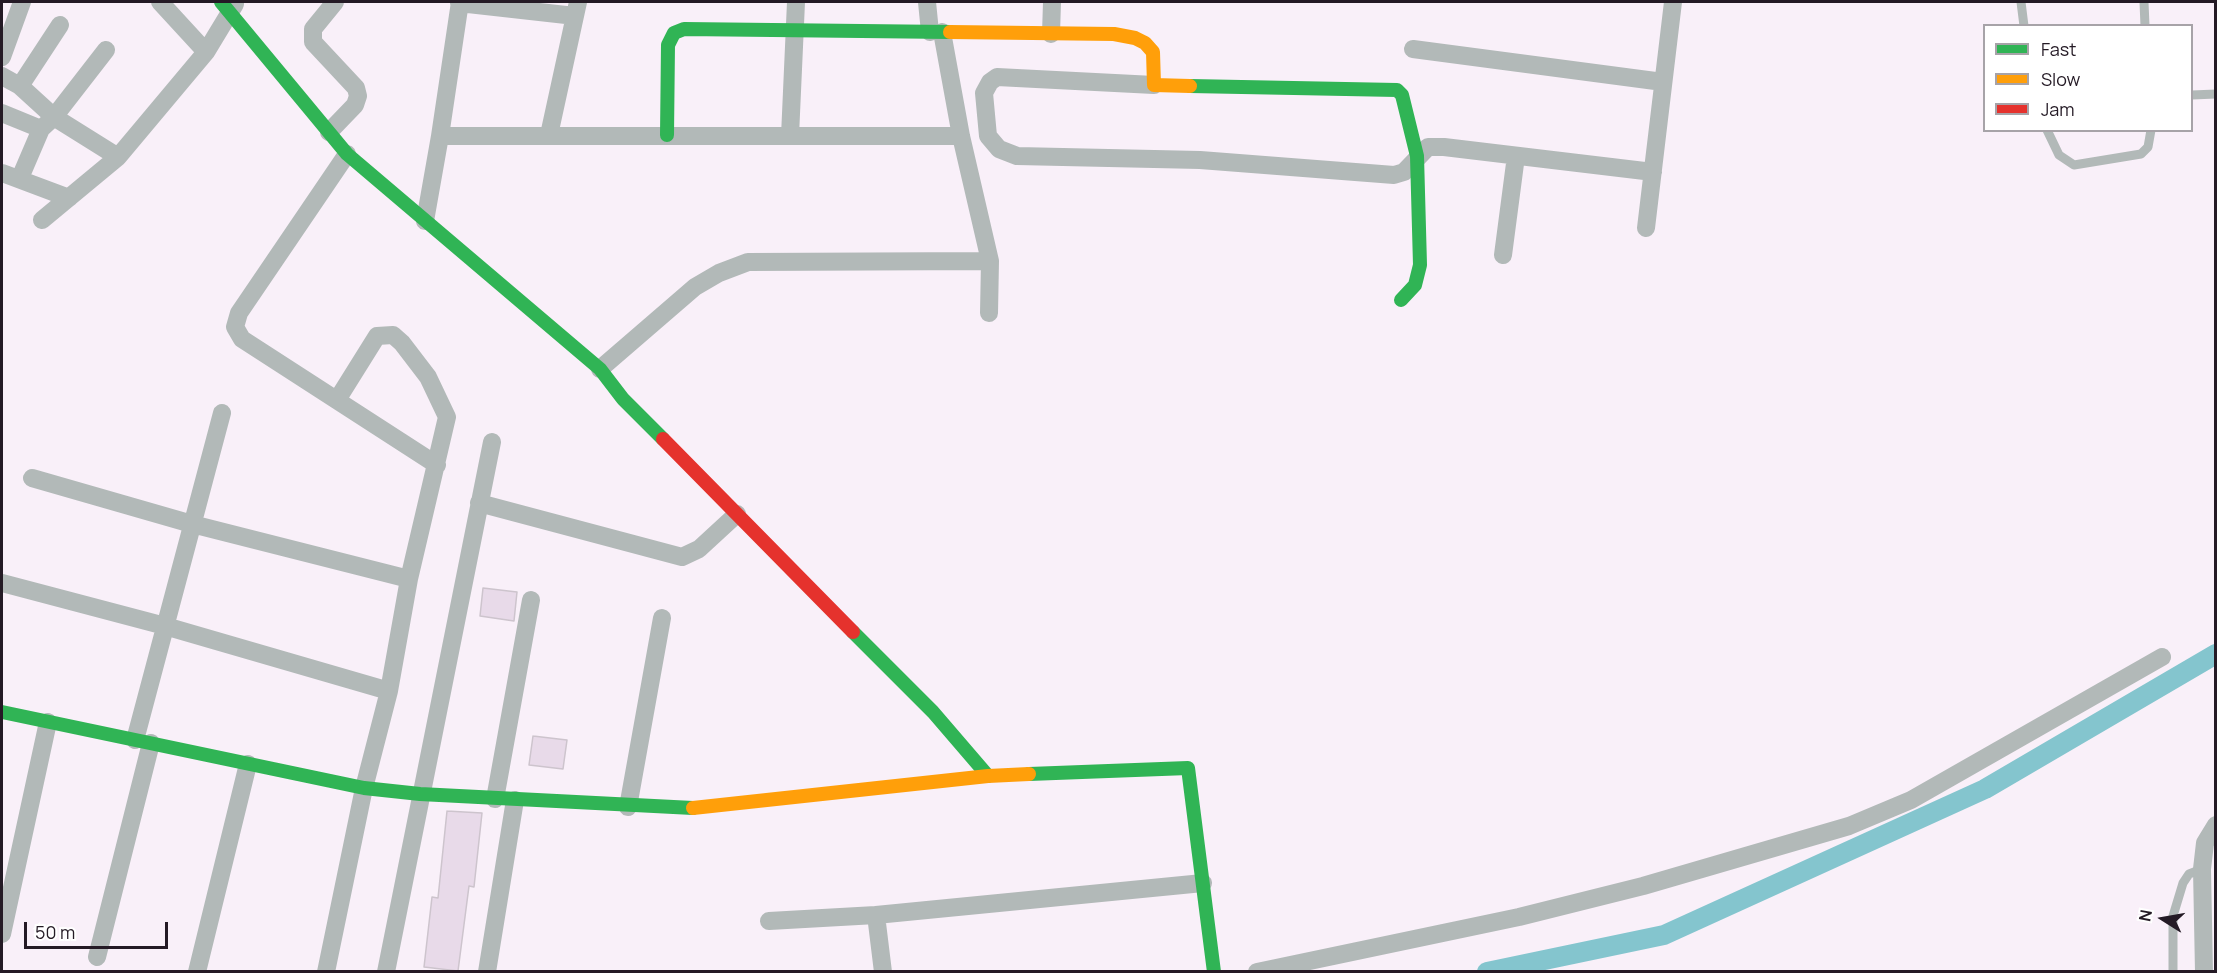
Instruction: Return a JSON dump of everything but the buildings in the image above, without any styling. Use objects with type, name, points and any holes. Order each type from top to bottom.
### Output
[{"type":"street","points":[[2,57],[22,2]]},
{"type":"street","points":[[160,2],[206,52]]},
{"type":"street","points":[[329,132],[356,105],[358,96],[356,88],[314,42],[314,29],[335,2]]},
{"type":"street","points":[[425,221],[459,2],[577,9],[549,135]]},
{"type":"street","points":[[790,136],[795,2]]},
{"type":"street","points":[[927,2],[990,261],[989,313]]},
{"type":"street","points":[[1051,33],[1052,2]]},
{"type":"street","points":[[1646,228],[1673,2]]},
{"type":"street","points":[[42,220],[118,157],[206,52],[229,5],[347,154],[600,369],[623,399],[933,712],[988,776]]},
{"type":"street","points":[[20,86],[60,25]]},
{"type":"street","points":[[667,135],[668,45],[675,33],[684,29],[1114,34],[1134,38],[1154,52],[1154,85]]},
{"type":"street","points":[[1413,49],[1663,82]]},
{"type":"street","points":[[20,178],[47,123],[106,50]]},
{"type":"street","points":[[2,76],[20,86],[47,123]]},
{"type":"street","points":[[1401,300],[1415,285],[1420,265],[1417,156],[1402,95],[1397,90],[1154,85],[997,77],[990,82],[984,93],[988,136],[999,149],[1017,156],[1200,160],[1394,175],[1404,172],[1417,156],[1428,147],[1444,147],[1653,172]]},
{"type":"street","points":[[2,113],[47,123],[118,157]]},
{"type":"street","points":[[440,136],[961,136]]},
{"type":"street","points":[[347,154],[239,313],[235,327],[242,339],[437,465]]},
{"type":"street","points":[[1503,255],[1516,156]]},
{"type":"street","points":[[2,173],[69,198]]},
{"type":"street","points":[[600,369],[694,287],[719,273],[748,262],[990,261]]},
{"type":"street","points":[[326,972],[364,788],[389,691],[409,579],[447,417],[428,377],[402,343],[393,336],[377,336],[337,400]]},
{"type":"street","points":[[97,957],[165,626],[222,413]]},
{"type":"street","points":[[386,972],[492,442]]},
{"type":"street","points":[[32,478],[192,524],[409,579]]},
{"type":"street","points":[[479,503],[682,557],[699,549],[737,514]]},
{"type":"street","points":[[2,583],[165,626],[389,691]]},
{"type":"street","points":[[495,799],[531,600]]},
{"type":"street","points":[[628,807],[662,618]]},
{"type":"street","points":[[1257,972],[1519,917],[1643,886],[1849,826],[1911,800],[2162,657]]},
{"type":"street","points":[[2,712],[364,788],[420,794],[680,810],[988,776],[1188,768],[1214,972]]},
{"type":"street","points":[[2,934],[48,722]]},
{"type":"street","points":[[197,972],[248,764]]},
{"type":"street","points":[[487,972],[515,800]]},
{"type":"street","points":[[2204,972],[2202,869],[2205,843],[2216,825]]},
{"type":"street","points":[[769,921],[876,915],[1203,883]]},
{"type":"street","points":[[876,915],[883,972]]},
{"type":"lane","points":[[2021,2],[2024,24]]},
{"type":"lane","points":[[2144,2],[2145,24]]},
{"type":"lane","points":[[2193,95],[2216,94]]},
{"type":"lane","points":[[2048,132],[2059,155],[2074,165],[2141,154],[2148,147],[2151,132]]},
{"type":"lane","points":[[2173,972],[2173,916],[2183,883],[2189,874],[2202,869]]},
{"type":"waterway","points":[[1487,972],[1664,935],[1985,789],[2216,654]]},
{"type":"traffic: fast","points":[[221,2],[347,154],[600,369],[623,399],[663,439]]},
{"type":"traffic: fast","points":[[667,135],[668,45],[674,33],[684,29],[950,32]]},
{"type":"traffic: fast","points":[[1190,86],[1397,90],[1402,95],[1417,156],[1420,265],[1415,285],[1401,300]]},
{"type":"traffic: fast","points":[[853,632],[933,712],[988,776]]},
{"type":"traffic: fast","points":[[2,712],[364,788],[420,794],[693,808]]},
{"type":"traffic: fast","points":[[1029,774],[1188,768],[1214,972]]},
{"type":"traffic: slow","points":[[950,32],[1114,34],[1135,38],[1145,43],[1153,52],[1154,85],[1190,86]]},
{"type":"traffic: slow","points":[[693,808],[988,776],[1029,774]]},
{"type":"traffic: jam","points":[[663,439],[853,632]]}]
